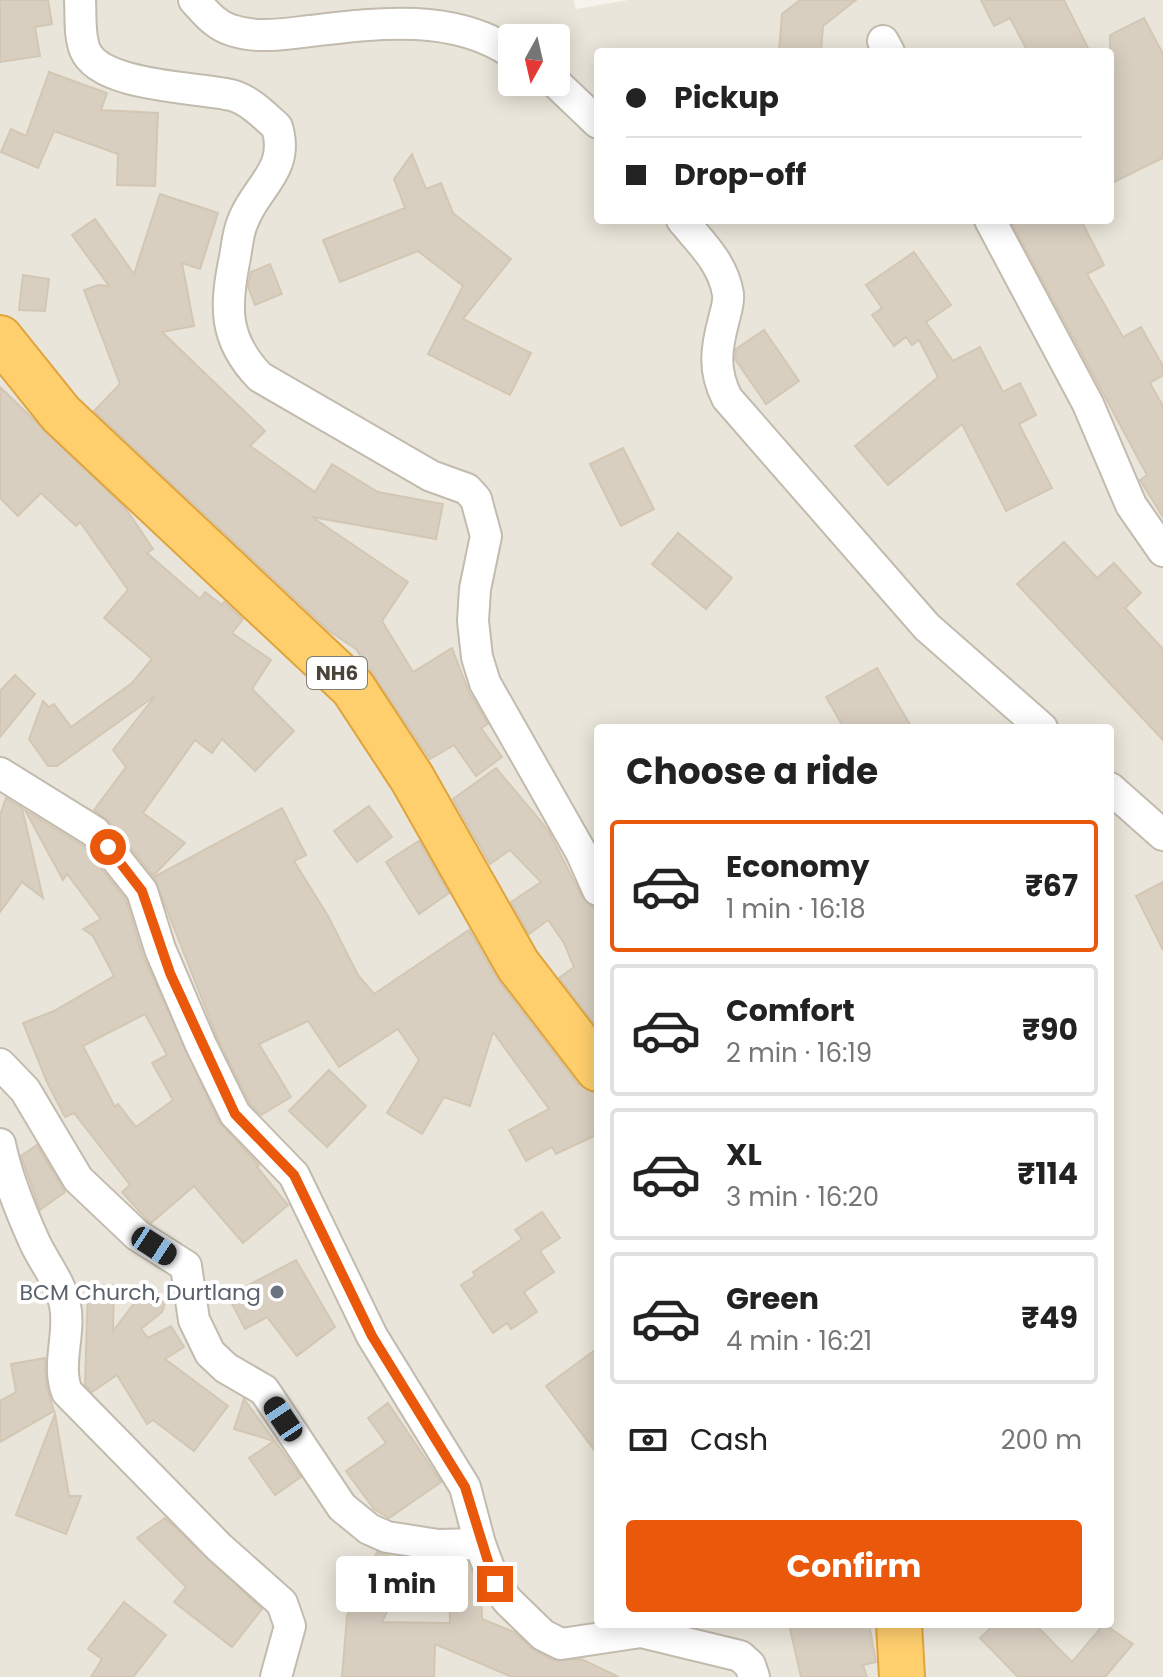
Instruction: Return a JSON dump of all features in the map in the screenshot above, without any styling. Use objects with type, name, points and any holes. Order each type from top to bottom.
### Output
[{"type":"highway","name":"NH6","points":[[0,338],[61,414],[353,688],[412,778],[518,965],[594,1064]]},
{"type":"highway","points":[[899,1628],[902,1677]]},
{"type":"street","points":[[80,0],[85,50],[93,61],[117,74],[166,87],[233,95],[277,127],[281,158],[243,220],[227,297],[230,328],[240,357],[260,377],[431,476],[467,489],[476,499],[486,536],[475,589],[477,657],[485,683],[581,852],[594,881]]},
{"type":"street","points":[[194,0],[211,20],[230,30],[262,36],[377,24],[419,24],[458,30],[498,44]]},
{"type":"street","points":[[570,96],[594,119]]},
{"type":"street","points":[[685,224],[716,260],[729,298],[715,353],[719,381],[727,398],[927,627],[1037,724]]},
{"type":"street","points":[[992,224],[1088,404],[1131,505],[1163,551]]},
{"type":"street","points":[[0,773],[95,832],[142,891],[172,976],[235,1114],[294,1175],[372,1336],[465,1487],[480,1544],[495,1584],[508,1601],[543,1635],[561,1644],[641,1632],[740,1656],[750,1665],[754,1677]]},
{"type":"street","points":[[1114,792],[1163,835]]},
{"type":"street","points":[[0,1064],[25,1090],[78,1179],[137,1235],[186,1266],[194,1320],[210,1353],[226,1368],[264,1390],[342,1507],[369,1529],[387,1537],[438,1545],[480,1544]]},
{"type":"street","points":[[0,1144],[5,1170],[35,1244],[62,1294],[67,1323],[64,1380],[67,1392],[219,1547],[282,1603],[290,1626],[276,1677]]},
{"type":"shaded area","points":[[0,0],[573,0],[576,9],[629,0],[1163,0],[1163,1677],[0,1677]]},
{"type":"building","points":[[0,0],[48,0],[52,24],[35,27],[40,56],[0,62]]},
{"type":"building","points":[[800,0],[856,0],[823,26],[821,48],[779,48],[782,14]]},
{"type":"building","points":[[981,0],[1064,0],[1088,48],[1026,48],[1010,18],[994,26]]},
{"type":"building","points":[[1144,18],[1163,54],[1163,158],[1114,182],[1114,48],[1110,48],[1110,35]]},
{"type":"building","points":[[49,72],[107,93],[101,110],[158,113],[155,186],[117,185],[118,154],[54,131],[38,168],[1,152],[11,129],[26,136]]},
{"type":"building","points":[[412,154],[426,189],[441,183],[453,213],[511,259],[463,319],[531,353],[510,395],[428,354],[463,286],[418,251],[340,282],[323,240],[405,208],[394,179]]},
{"type":"building","points":[[160,194],[218,213],[200,269],[182,263],[194,326],[162,332],[265,431],[250,446],[315,492],[332,464],[378,492],[443,504],[436,539],[312,517],[408,582],[382,621],[413,672],[452,648],[469,692],[488,724],[481,728],[502,757],[476,776],[454,745],[430,759],[356,649],[329,631],[94,411],[120,384],[84,290],[98,285],[109,286],[72,235],[95,219],[134,274]]},
{"type":"building","points":[[1012,224],[1083,224],[1104,265],[1087,274],[1123,337],[1141,327],[1163,366],[1163,375],[1150,383],[1163,406],[1163,517],[1140,480],[1147,475]]},
{"type":"building","points":[[914,252],[951,305],[926,322],[953,361],[980,347],[1003,392],[1020,383],[1036,415],[1019,424],[1052,488],[1006,511],[962,424],[888,485],[855,446],[938,377],[919,340],[912,345],[906,337],[894,346],[872,315],[882,308],[866,285]]},
{"type":"building","points":[[270,264],[282,294],[255,305],[248,287],[251,272]]},
{"type":"building","points":[[23,275],[49,279],[45,311],[19,310]]},
{"type":"building","points":[[764,330],[799,381],[766,404],[735,359],[736,349]]},
{"type":"building","points":[[0,387],[126,509],[153,549],[147,553],[200,599],[205,592],[222,605],[224,602],[243,619],[232,633],[271,660],[252,689],[294,731],[255,771],[222,739],[212,753],[195,740],[143,813],[185,843],[153,876],[109,821],[94,810],[126,767],[113,750],[155,696],[57,766],[48,766],[29,739],[43,701],[49,707],[54,704],[71,727],[132,683],[152,659],[104,618],[128,590],[80,522],[76,526],[41,493],[18,516],[0,498]]},
{"type":"building","points":[[623,448],[654,509],[621,526],[590,464]]},
{"type":"building","points":[[678,533],[732,578],[706,609],[652,564]]},
{"type":"building","points":[[1064,542],[1097,578],[1114,563],[1141,593],[1125,608],[1163,649],[1163,740],[1017,584]]},
{"type":"building","points":[[877,668],[910,724],[842,724],[826,697]]},
{"type":"building","points":[[15,675],[35,694],[0,737],[0,691]]},
{"type":"building","points":[[496,768],[548,830],[582,897],[594,909],[594,1023],[559,978],[574,967],[564,943],[548,920],[529,934],[511,902],[541,882],[510,850],[490,864],[453,799]]},
{"type":"building","points":[[6,798],[22,808],[43,898],[22,882],[0,912],[0,815]]},
{"type":"building","points":[[369,806],[392,837],[357,862],[334,831]]},
{"type":"building","points":[[282,808],[306,855],[294,861],[328,916],[358,975],[374,994],[469,930],[498,980],[578,1084],[594,1091],[594,1136],[556,1154],[552,1147],[526,1161],[509,1130],[549,1109],[493,1032],[470,1106],[444,1097],[422,1134],[387,1113],[419,1060],[398,1029],[339,1067],[308,1021],[259,1044],[291,1097],[261,1115],[250,1104],[217,1037],[154,877]]},
{"type":"building","points":[[25,810],[83,846],[126,900],[143,956],[219,1122],[259,1165],[257,1167],[288,1205],[243,1243],[194,1186],[151,1223],[148,1221],[122,1192],[130,1185],[74,1113],[65,1117],[47,1082],[23,1023],[54,1011],[114,976],[93,936],[83,929],[101,919],[67,874],[63,880]],"holes":[[[145,1014],[167,1055],[152,1063],[173,1100],[136,1127],[118,1104],[115,1107],[83,1046]]]},
{"type":"building","points":[[419,841],[449,893],[419,914],[386,862]]},
{"type":"building","points":[[1163,882],[1163,950],[1136,896]]},
{"type":"building","points":[[329,1070],[366,1106],[327,1147],[289,1111]]},
{"type":"building","points":[[37,1145],[65,1192],[40,1210],[21,1156]]},
{"type":"building","points":[[542,1212],[560,1238],[540,1251],[554,1272],[524,1292],[537,1312],[511,1329],[507,1323],[493,1333],[461,1285],[475,1276],[473,1272],[522,1239],[515,1230]]},
{"type":"building","points":[[296,1260],[335,1327],[297,1356],[267,1317],[245,1329],[228,1296]]},
{"type":"building","points":[[88,1285],[114,1285],[113,1331],[146,1288],[165,1303],[162,1312],[141,1329],[148,1338],[171,1326],[184,1347],[165,1359],[228,1406],[194,1451],[153,1420],[147,1424],[117,1375],[92,1392],[85,1385]]},
{"type":"building","points":[[594,1351],[594,1450],[546,1386]]},
{"type":"building","points":[[45,1358],[46,1384],[54,1411],[0,1442],[0,1401],[16,1392],[11,1364]]},
{"type":"building","points":[[244,1399],[301,1477],[275,1495],[249,1458],[274,1441],[234,1429]]},
{"type":"building","points":[[388,1403],[441,1482],[389,1518],[374,1509],[346,1471],[386,1443],[368,1418]]},
{"type":"building","points":[[55,1414],[69,1496],[81,1496],[66,1534],[16,1515]]},
{"type":"building","points":[[165,1518],[262,1609],[232,1647],[174,1602],[186,1587],[137,1538]]},
{"type":"building","points":[[377,1552],[410,1563],[382,1622],[450,1623],[448,1563],[468,1562],[481,1595],[482,1619],[514,1632],[531,1648],[553,1660],[581,1659],[619,1677],[512,1677],[435,1644],[434,1677],[342,1677],[347,1616]]},
{"type":"building","points":[[124,1602],[166,1635],[133,1677],[91,1677],[102,1659],[88,1649]]},
{"type":"building","points":[[870,1628],[876,1662],[863,1665],[867,1677],[801,1677],[790,1629]]},
{"type":"building","points":[[991,1628],[1039,1628],[1072,1662],[1101,1628],[1110,1628],[1133,1644],[1105,1677],[1018,1677],[980,1638]]},
{"type":"place","name":"BCM Church, Durtlang","points":[[277,1292]]},
{"type":"route","points":[[108,847],[142,891],[170,973],[235,1114],[294,1175],[372,1336],[465,1487],[480,1544],[495,1584]]}]
